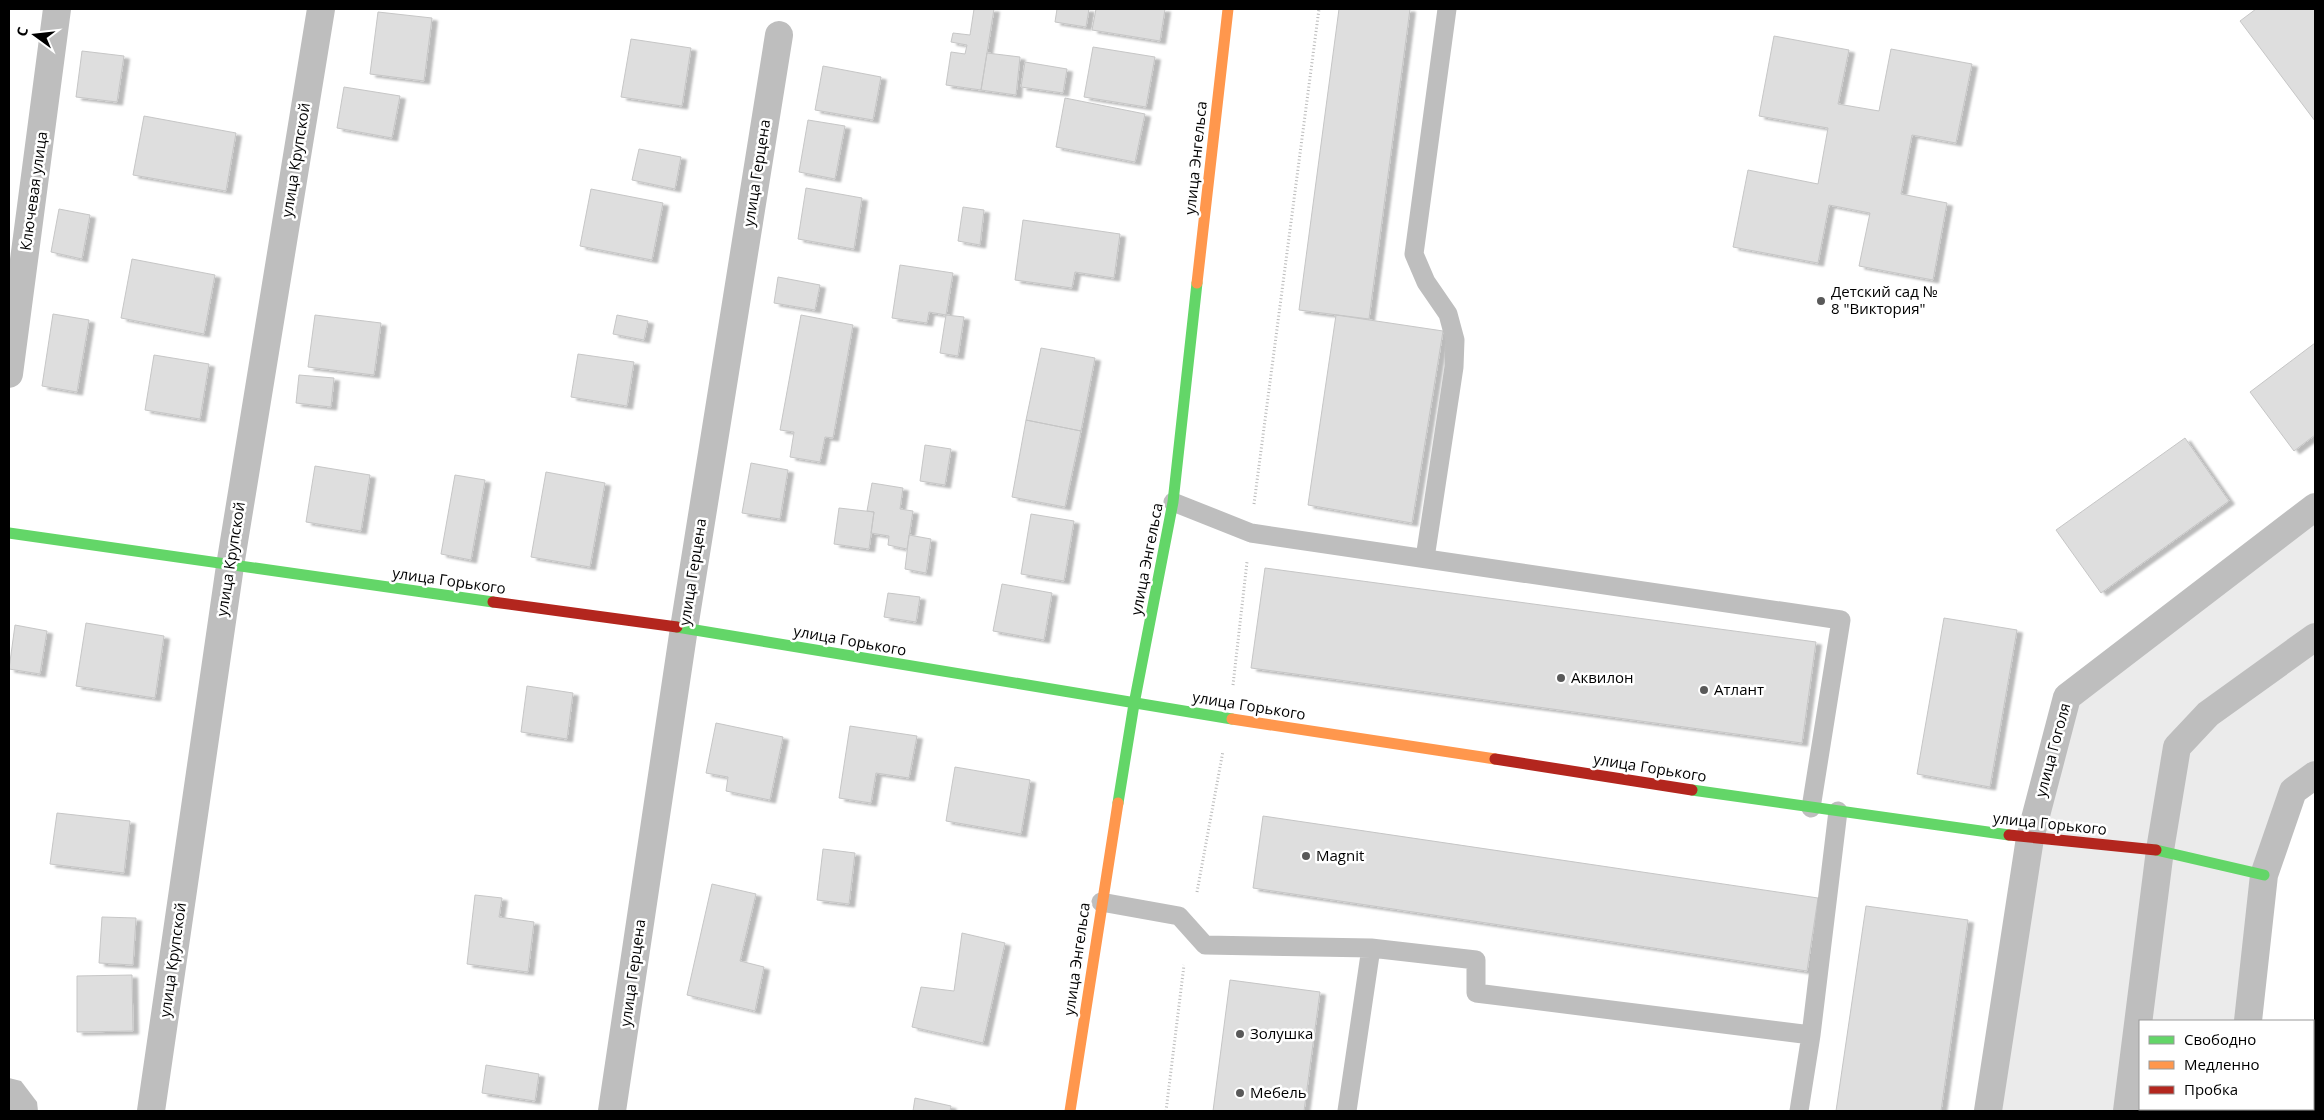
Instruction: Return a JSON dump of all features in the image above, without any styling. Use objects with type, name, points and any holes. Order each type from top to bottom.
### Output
[{"type":"street","name":"Ключевая улица","points":[[9,374],[57,9]]},
{"type":"street","name":"улица Крупской","points":[[151,1111],[230,566],[321,9]]},
{"type":"street","name":"улица Энгельса","points":[[1070,1111],[1101,902],[1134,704],[1173,502],[1228,9]]},
{"type":"street","name":"улица Герцена","points":[[612,1111],[684,628],[779,34]]},
{"type":"street","name":"улица Гоголя","points":[[1988,1111],[2030,838],[2067,697],[2315,507]]},
{"type":"street","name":"улица Горького","points":[[9,533],[230,566],[684,628],[1134,704],[1811,808],[2030,838],[2160,850],[2264,875]]},
{"type":"street","points":[[2127,1111],[2160,850],[2177,747],[2208,714],[2315,637]]},
{"type":"street","points":[[2248,1020],[2264,875],[2293,791],[2315,775]]},
{"type":"lane","points":[[1425,558],[1454,367],[1455,340],[1448,314],[1426,282],[1414,254],[1447,9]]},
{"type":"lane","points":[[1173,502],[1251,532],[1841,620],[1811,808]]},
{"type":"lane","points":[[1800,1111],[1838,811]]},
{"type":"lane","points":[[1101,902],[1179,916],[1205,945],[1371,948],[1476,960],[1476,993],[1811,1035]]},
{"type":"lane","points":[[1347,1111],[1371,948]]},
{"type":"shaded area","points":[[2315,507],[2315,775],[2293,791],[2248,1020],[2139,1020],[2139,1110],[2239,1111],[1988,1111],[2067,697]]},
{"type":"shaded area","points":[[9,1078],[21,1081],[37,1102],[38,1111],[9,1111]]},
{"type":"building","points":[[974,9],[994,9],[981,90],[946,85],[951,52],[965,54],[967,45],[951,42],[953,33],[970,35]]},
{"type":"building","points":[[1057,9],[1089,9],[1086,27],[1055,22]]},
{"type":"building","points":[[1096,9],[1165,9],[1160,41],[1092,30]]},
{"type":"building","points":[[1339,9],[1410,9],[1369,319],[1299,310]]},
{"type":"building","points":[[2256,9],[2315,9],[2315,121],[2240,21]]},
{"type":"building","points":[[378,12],[432,18],[424,81],[370,74]]},
{"type":"building","points":[[1774,36],[1849,50],[1838,104],[1879,111],[1891,49],[1972,64],[1956,143],[1912,135],[1901,194],[1947,203],[1933,280],[1859,266],[1870,213],[1829,205],[1818,263],[1733,247],[1748,170],[1818,184],[1828,128],[1759,116]]},
{"type":"building","points":[[631,39],[691,48],[682,106],[621,97]]},
{"type":"building","points":[[1093,47],[1155,57],[1146,107],[1084,97]]},
{"type":"building","points":[[82,51],[124,56],[117,102],[76,97]]},
{"type":"building","points":[[987,53],[1020,57],[1016,95],[981,90]]},
{"type":"building","points":[[1025,62],[1067,69],[1063,93],[1021,87]]},
{"type":"building","points":[[823,66],[881,77],[873,120],[815,110]]},
{"type":"building","points":[[344,87],[400,96],[392,138],[337,128]]},
{"type":"building","points":[[1065,98],[1145,114],[1135,162],[1056,147]]},
{"type":"building","points":[[144,116],[236,133],[226,191],[133,175]]},
{"type":"building","points":[[808,120],[845,126],[835,179],[799,172]]},
{"type":"building","points":[[639,149],[681,157],[675,189],[632,180]]},
{"type":"building","points":[[806,188],[862,198],[854,249],[798,239]]},
{"type":"building","points":[[591,189],[663,203],[652,260],[580,246]]},
{"type":"building","points":[[963,207],[984,210],[980,245],[958,241]]},
{"type":"building","points":[[59,209],[90,215],[82,259],[51,252]]},
{"type":"building","points":[[1023,220],[1120,234],[1114,278],[1075,272],[1072,288],[1015,280]]},
{"type":"building","points":[[132,259],[215,275],[204,334],[121,318]]},
{"type":"building","points":[[900,265],[953,273],[946,315],[929,312],[927,323],[892,318]]},
{"type":"building","points":[[778,277],[820,285],[815,310],[774,303]]},
{"type":"building","points":[[53,314],[89,320],[77,392],[42,386]]},
{"type":"building","points":[[315,315],[381,323],[374,375],[308,367]]},
{"type":"building","points":[[617,315],[648,321],[644,340],[613,334]]},
{"type":"building","points":[[801,315],[853,325],[833,438],[825,437],[820,462],[790,457],[794,432],[780,430]]},
{"type":"building","points":[[946,315],[964,317],[958,356],[940,353]]},
{"type":"building","points":[[1336,315],[1443,331],[1412,523],[1308,505]]},
{"type":"building","points":[[2315,343],[2315,435],[2294,451],[2250,392]]},
{"type":"building","points":[[1041,348],[1095,358],[1081,431],[1026,420]]},
{"type":"building","points":[[578,354],[634,362],[627,406],[571,397]]},
{"type":"building","points":[[154,355],[209,364],[200,419],[145,410]]},
{"type":"building","points":[[299,375],[334,378],[331,407],[296,403]]},
{"type":"building","points":[[1026,420],[1081,431],[1065,507],[1012,497]]},
{"type":"building","points":[[2185,438],[2229,501],[2101,593],[2056,530]]},
{"type":"building","points":[[925,445],[951,449],[945,485],[920,481]]},
{"type":"building","points":[[751,463],[788,470],[780,519],[742,513]]},
{"type":"building","points":[[315,466],[370,475],[361,531],[306,522]]},
{"type":"building","points":[[546,472],[605,483],[590,567],[531,557]]},
{"type":"building","points":[[455,475],[485,480],[471,560],[441,554]]},
{"type":"building","points":[[872,483],[903,488],[900,509],[913,511],[907,549],[888,545],[889,536],[871,533],[874,512],[867,511]]},
{"type":"building","points":[[839,508],[874,512],[869,549],[834,544]]},
{"type":"building","points":[[1031,514],[1074,521],[1064,581],[1021,574]]},
{"type":"building","points":[[909,535],[931,539],[926,573],[905,569]]},
{"type":"building","points":[[1265,568],[1816,642],[1802,743],[1251,668]]},
{"type":"building","points":[[1002,584],[1052,593],[1044,640],[993,631]]},
{"type":"building","points":[[888,593],[920,597],[916,622],[884,617]]},
{"type":"building","points":[[1944,618],[2017,630],[1990,787],[1917,774]]},
{"type":"building","points":[[86,623],[164,636],[155,698],[76,686]]},
{"type":"building","points":[[15,625],[47,631],[40,674],[9,669]]},
{"type":"building","points":[[527,686],[573,693],[567,739],[521,732]]},
{"type":"building","points":[[716,723],[783,737],[770,800],[726,791],[728,777],[706,773]]},
{"type":"building","points":[[850,726],[917,736],[909,778],[876,773],[871,803],[839,798]]},
{"type":"building","points":[[955,767],[1030,780],[1021,834],[946,821]]},
{"type":"building","points":[[57,813],[130,821],[124,873],[50,864]]},
{"type":"building","points":[[1263,816],[1818,898],[1807,971],[1253,888]]},
{"type":"building","points":[[823,849],[855,853],[849,904],[817,900]]},
{"type":"building","points":[[712,884],[756,894],[740,961],[764,967],[755,1011],[687,995]]},
{"type":"building","points":[[475,895],[502,898],[499,917],[534,922],[528,972],[467,964]]},
{"type":"building","points":[[1866,906],[1968,920],[1941,1111],[1836,1111]]},
{"type":"building","points":[[102,917],[136,918],[133,965],[99,963]]},
{"type":"building","points":[[962,933],[1005,943],[983,1043],[912,1027],[921,987],[954,991]]},
{"type":"building","points":[[132,975],[133,1031],[77,1032],[77,976]]},
{"type":"building","points":[[1230,980],[1320,992],[1304,1111],[1213,1111]]},
{"type":"building","points":[[486,1065],[539,1074],[535,1101],[482,1093]]},
{"type":"building","points":[[915,1098],[951,1106],[950,1111],[913,1111]]},
{"type":"building","points":[[2303,1110],[2314,1111],[2275,1111]]},
{"type":"traffic: fast","points":[[1118,803],[1134,704],[1173,502],[1197,283]]},
{"type":"traffic: fast","points":[[9,533],[493,602]]},
{"type":"traffic: fast","points":[[677,627],[1232,719]]},
{"type":"traffic: fast","points":[[1692,790],[2009,835]]},
{"type":"traffic: fast","points":[[2156,850],[2264,875]]},
{"type":"traffic: slow","points":[[1197,283],[1228,9]]},
{"type":"traffic: slow","points":[[1232,719],[1495,759]]},
{"type":"traffic: slow","points":[[1070,1111],[1118,803]]},
{"type":"traffic: jam","points":[[493,602],[677,627]]},
{"type":"traffic: jam","points":[[1495,759],[1692,790]]},
{"type":"traffic: jam","points":[[2009,835],[2156,850]]},
{"type":"place","name":"Детский сад № 8 \"Виктория\"","points":[[1821,301]]},
{"type":"place","name":"Аквилон","points":[[1561,678]]},
{"type":"place","name":"Атлант","points":[[1704,690]]},
{"type":"place","name":"Magnit","points":[[1306,856]]},
{"type":"place","name":"Золушка","points":[[1240,1034]]},
{"type":"place","name":"Мебель","points":[[1240,1093]]}]
